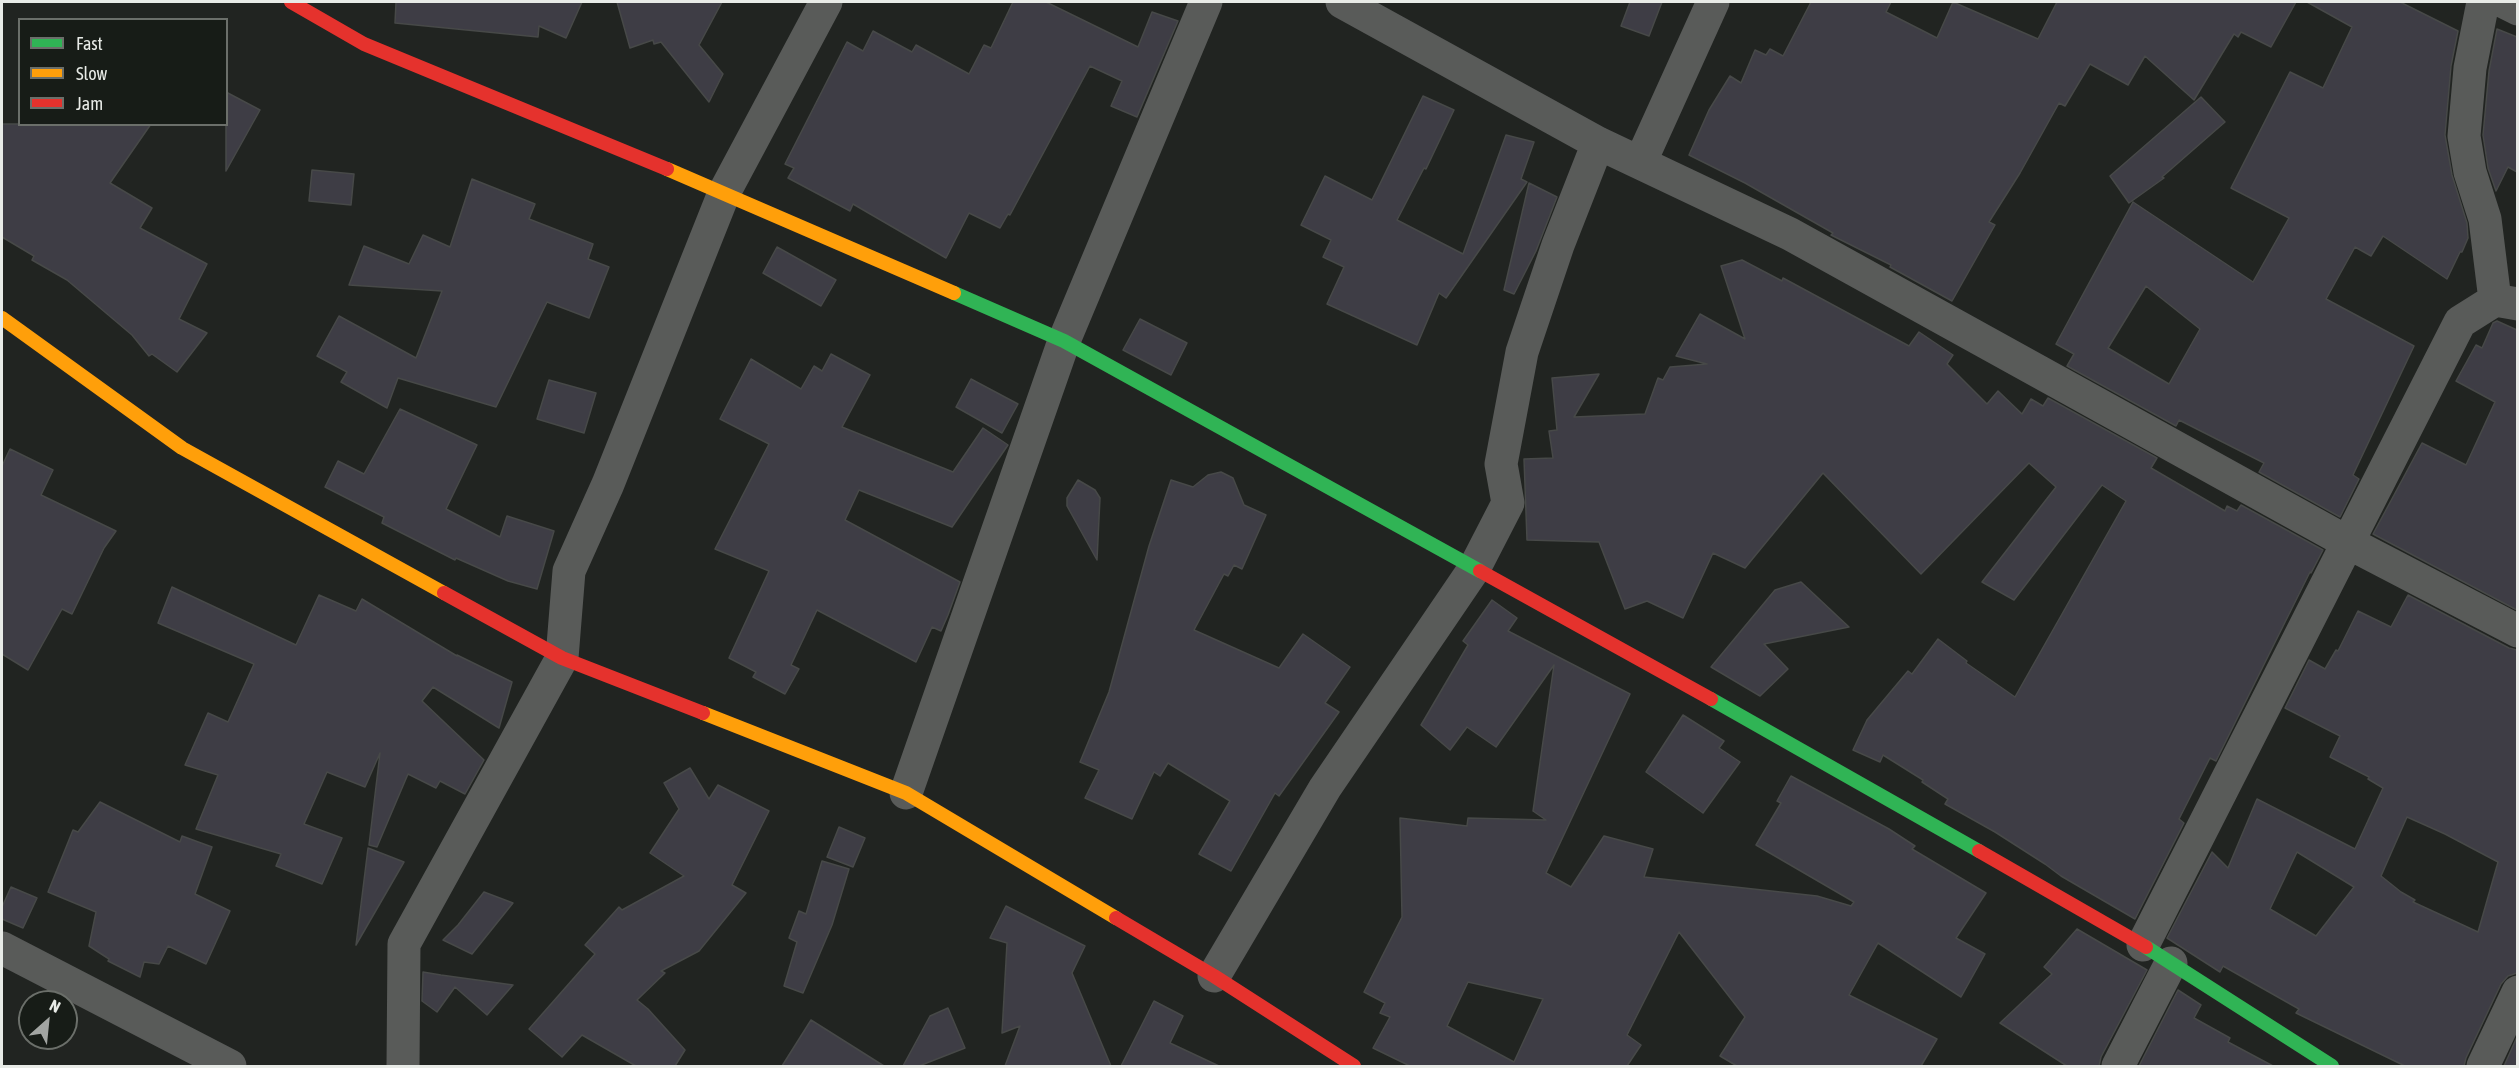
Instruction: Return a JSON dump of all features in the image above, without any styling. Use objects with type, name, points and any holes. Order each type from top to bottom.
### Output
[{"type":"street","points":[[291,2],[364,44],[724,193],[1064,341],[1783,739],[2143,945],[2332,1066]]},
{"type":"street","points":[[403,1066],[404,944],[562,658],[570,571],[608,484],[724,193],[826,2]]},
{"type":"street","points":[[906,793],[1064,341],[1206,2]]},
{"type":"street","points":[[1341,2],[1598,143],[1790,234],[2347,542],[2517,631]]},
{"type":"street","points":[[1640,163],[1713,2]]},
{"type":"street","points":[[2143,945],[2460,322],[2506,302],[2485,219],[2470,172],[2464,136],[2470,68],[2483,2]]},
{"type":"street","points":[[2504,2],[2517,9]]},
{"type":"street","points":[[1214,976],[1325,788],[1474,569],[1508,503],[1501,464],[1522,352],[1558,245],[1598,143]]},
{"type":"street","points":[[2,318],[182,448],[562,658],[906,793],[1214,976],[1354,1066]]},
{"type":"street","points":[[2,948],[230,1066]]},
{"type":"street","points":[[2118,1066],[2171,963]]},
{"type":"street","points":[[2482,1066],[2517,992]]},
{"type":"building","points":[[396,2],[582,2],[566,38],[539,26],[538,37],[395,23]]},
{"type":"building","points":[[617,2],[722,2],[699,45],[723,74],[709,102],[661,42],[654,44],[653,40],[630,48]]},
{"type":"building","points":[[1013,2],[1046,2],[1138,47],[1152,12],[1178,21],[1137,117],[1111,106],[1122,81],[1090,66],[1010,215],[1008,214],[1000,228],[969,213],[946,258],[853,204],[850,211],[788,178],[794,168],[785,164],[847,42],[863,51],[873,31],[912,52],[916,45],[969,74],[984,45],[991,48]]},
{"type":"building","points":[[1630,2],[1662,2],[1649,36],[1621,26]]},
{"type":"building","points":[[1811,2],[1891,2],[1886,12],[1937,38],[1953,2],[2038,39],[2057,2],[2296,2],[2271,47],[2241,32],[2238,37],[2234,34],[2194,100],[2145,56],[2128,85],[2090,64],[2065,106],[2059,103],[2020,173],[1989,222],[1995,225],[1952,301],[1890,267],[1891,265],[1831,235],[1833,233],[1745,183],[1689,155],[1709,110],[1730,76],[1741,83],[1755,50],[1766,55],[1770,49],[1783,56]]},
{"type":"building","points":[[2307,2],[2400,2],[2458,31],[2451,66],[2445,135],[2452,175],[2467,223],[2468,238],[2447,279],[2383,236],[2371,256],[2355,247],[2326,299],[2414,346],[2353,475],[2359,479],[2340,517],[2259,472],[2264,463],[2179,420],[2176,426],[2067,366],[2074,354],[2056,344],[2133,202],[2253,282],[2289,218],[2231,188],[2290,72],[2323,88],[2352,27]],"holes":[[[2146,286],[2200,329],[2169,384],[2108,348]]]},
{"type":"building","points":[[2497,29],[2517,37],[2517,172],[2508,167],[2496,191],[2488,168],[2483,135],[2489,71]]},
{"type":"building","points":[[228,93],[260,110],[226,171],[226,126],[228,126]]},
{"type":"building","points":[[1423,96],[1454,110],[1426,169],[1424,168],[1397,220],[1463,254],[1506,135],[1534,142],[1521,179],[1527,182],[1446,298],[1439,293],[1417,345],[1327,304],[1344,267],[1323,257],[1331,240],[1301,225],[1325,176],[1372,200]]},
{"type":"building","points":[[2201,97],[2225,122],[2162,177],[2164,178],[2129,203],[2110,176]]},
{"type":"building","points":[[2,124],[150,126],[110,183],[152,208],[140,228],[207,264],[179,319],[207,333],[177,372],[152,354],[149,356],[132,335],[67,280],[32,260],[34,256],[2,237]]},
{"type":"building","points":[[312,170],[354,174],[351,205],[309,201]]},
{"type":"building","points":[[472,179],[535,204],[529,219],[593,244],[588,259],[609,267],[589,318],[547,302],[496,407],[398,378],[387,408],[341,382],[347,372],[317,356],[339,316],[416,358],[442,291],[349,285],[364,246],[409,264],[423,235],[450,247]]},
{"type":"building","points":[[1529,183],[1557,197],[1536,251],[1514,294],[1504,290]]},
{"type":"building","points":[[777,247],[836,280],[821,306],[763,273]]},
{"type":"building","points":[[1742,260],[1782,281],[1783,278],[1909,346],[1919,332],[1953,355],[1947,364],[1987,404],[1998,391],[2022,414],[2031,399],[2043,406],[2048,398],[2157,458],[2151,468],[2225,511],[2227,506],[2237,511],[2241,505],[2323,550],[2216,761],[2210,758],[2179,819],[2184,823],[2135,919],[2061,876],[1995,832],[1945,804],[1948,799],[1883,755],[1880,762],[1853,750],[1867,720],[1908,671],[1912,674],[1938,639],[1967,661],[1966,663],[2015,697],[2126,501],[2102,485],[2014,600],[1982,582],[2056,487],[2029,463],[1921,574],[1823,473],[1745,568],[1713,553],[1683,618],[1647,601],[1625,609],[1599,542],[1527,540],[1524,459],[1553,458],[1549,431],[1557,430],[1552,378],[1599,374],[1574,417],[1645,414],[1658,378],[1663,380],[1670,367],[1707,364],[1676,356],[1700,314],[1745,339],[1721,266]]},
{"type":"building","points":[[1140,319],[1187,343],[1171,375],[1123,350]]},
{"type":"building","points":[[2497,321],[2517,330],[2517,610],[2373,534],[2422,443],[2466,465],[2495,402],[2456,381],[2476,345],[2482,348],[2493,323]]},
{"type":"building","points":[[831,354],[870,375],[842,427],[953,472],[983,428],[1008,445],[952,527],[859,490],[845,520],[960,582],[941,631],[932,627],[916,662],[817,610],[791,665],[799,669],[785,694],[753,677],[756,672],[729,658],[769,571],[715,549],[769,444],[720,419],[751,359],[801,389],[814,366],[822,371]]},
{"type":"building","points":[[971,379],[1018,404],[1002,433],[956,407]]},
{"type":"building","points":[[549,380],[596,393],[584,433],[537,419]]},
{"type":"building","points":[[400,409],[477,445],[446,509],[500,537],[507,516],[554,531],[537,589],[508,581],[456,558],[455,560],[382,523],[384,517],[325,487],[338,461],[364,474]]},
{"type":"building","points":[[10,449],[53,470],[41,495],[116,531],[104,548],[72,614],[62,609],[28,670],[2,654],[2,466]]},
{"type":"building","points":[[1221,472],[1233,478],[1244,505],[1266,515],[1242,569],[1234,565],[1228,576],[1224,574],[1194,630],[1279,668],[1303,634],[1350,667],[1325,703],[1339,712],[1279,796],[1275,793],[1231,871],[1199,854],[1230,801],[1168,763],[1160,776],[1154,772],[1132,819],[1085,798],[1099,770],[1080,762],[1109,692],[1149,546],[1171,480],[1193,487],[1208,475]]},
{"type":"building","points":[[1078,480],[1095,490],[1100,498],[1097,560],[1067,506],[1067,498]]},
{"type":"building","points":[[1801,582],[1849,627],[1764,644],[1788,669],[1760,696],[1711,667],[1775,590]]},
{"type":"building","points":[[172,587],[296,645],[319,595],[356,611],[362,599],[457,656],[512,682],[499,728],[433,687],[422,701],[484,760],[465,794],[440,781],[436,788],[408,774],[377,847],[369,845],[380,753],[365,787],[327,772],[304,824],[342,838],[322,884],[276,866],[281,854],[196,829],[218,775],[185,765],[208,713],[228,722],[254,664],[158,623]]},
{"type":"building","points":[[2408,595],[2509,648],[2517,650],[2517,973],[2508,976],[2501,984],[2464,1066],[2405,1066],[2296,1013],[2299,1009],[2223,966],[2220,972],[2167,938],[2212,852],[2228,868],[2257,799],[2355,849],[2383,788],[2368,779],[2369,777],[2330,757],[2340,736],[2285,708],[2309,660],[2325,669],[2336,650],[2338,651],[2358,611],[2391,627]],"holes":[[[2407,817],[2498,862],[2478,932],[2413,902],[2415,900],[2381,876]],[[2297,852],[2354,887],[2316,936],[2270,909]]]},
{"type":"building","points":[[1492,600],[1517,618],[1508,631],[1630,694],[1546,873],[1571,887],[1604,836],[1653,849],[1644,877],[1817,896],[1851,906],[1854,902],[1756,845],[1781,803],[1777,801],[1791,776],[1889,829],[1915,846],[1912,849],[1986,893],[1956,938],[1985,954],[1961,997],[1878,943],[1849,995],[1937,1039],[1921,1066],[1737,1066],[1720,1056],[1745,1017],[1679,932],[1627,1035],[1641,1045],[1627,1066],[1410,1066],[1373,1048],[1390,1017],[1380,1013],[1385,1003],[1364,992],[1402,917],[1400,818],[1467,826],[1468,818],[1546,820],[1533,811],[1554,665],[1496,747],[1467,727],[1450,750],[1421,725],[1468,645],[1463,641]],"holes":[[[1468,982],[1543,999],[1514,1062],[1447,1026]]]},
{"type":"building","points":[[1683,715],[1724,741],[1719,748],[1740,762],[1703,813],[1646,772]]},
{"type":"building","points":[[690,768],[709,799],[718,785],[769,811],[732,885],[746,893],[699,951],[661,971],[665,973],[637,1000],[685,1050],[675,1066],[636,1066],[582,1035],[562,1057],[529,1029],[595,954],[585,945],[619,907],[622,910],[684,876],[650,853],[679,809],[664,783]]},
{"type":"building","points":[[100,802],[180,842],[182,836],[212,847],[195,894],[230,911],[206,964],[168,946],[159,964],[144,962],[140,977],[108,961],[109,959],[89,946],[96,912],[48,892],[73,830],[78,832]]},
{"type":"building","points":[[839,827],[865,838],[853,867],[827,857]]},
{"type":"building","points":[[368,848],[404,862],[356,945]]},
{"type":"building","points":[[822,861],[849,869],[832,925],[803,993],[784,986],[797,942],[789,938],[799,911],[806,914]]},
{"type":"building","points":[[11,887],[37,898],[23,928],[2,919],[2,907]]},
{"type":"building","points":[[484,892],[513,903],[472,954],[443,940]]},
{"type":"building","points":[[1006,906],[1085,946],[1072,973],[1111,1066],[1005,1066],[1020,1026],[1002,1033],[1007,943],[990,938]]},
{"type":"building","points":[[2077,929],[2147,970],[2101,1057],[2099,1066],[2067,1066],[2000,1023],[2052,974],[2044,967]]},
{"type":"building","points":[[423,972],[513,985],[487,1015],[455,987],[437,1012],[422,1001]]},
{"type":"building","points":[[2178,990],[2201,1005],[2194,1018],[2230,1038],[2228,1042],[2273,1066],[2139,1066]]},
{"type":"building","points":[[1154,1001],[1183,1016],[1170,1043],[1219,1066],[1121,1066]]},
{"type":"building","points":[[948,1008],[965,1048],[919,1066],[903,1066],[930,1016]]},
{"type":"building","points":[[811,1020],[884,1066],[782,1066]]},
{"type":"building","points":[[2517,1037],[2517,1066],[2504,1066]]},
{"type":"traffic: fast","points":[[954,293],[1064,341],[1480,571]]},
{"type":"traffic: fast","points":[[1711,699],[1979,851]]},
{"type":"traffic: fast","points":[[2146,947],[2332,1066]]},
{"type":"traffic: slow","points":[[667,169],[954,293]]},
{"type":"traffic: slow","points":[[2,318],[182,448],[444,593]]},
{"type":"traffic: slow","points":[[703,713],[906,793],[1116,918]]},
{"type":"traffic: jam","points":[[291,2],[364,44],[667,169]]},
{"type":"traffic: jam","points":[[1480,571],[1711,699]]},
{"type":"traffic: jam","points":[[444,593],[562,658],[703,713]]},
{"type":"traffic: jam","points":[[1979,851],[2146,947]]},
{"type":"traffic: jam","points":[[1116,918],[1214,976],[1354,1066]]}]
